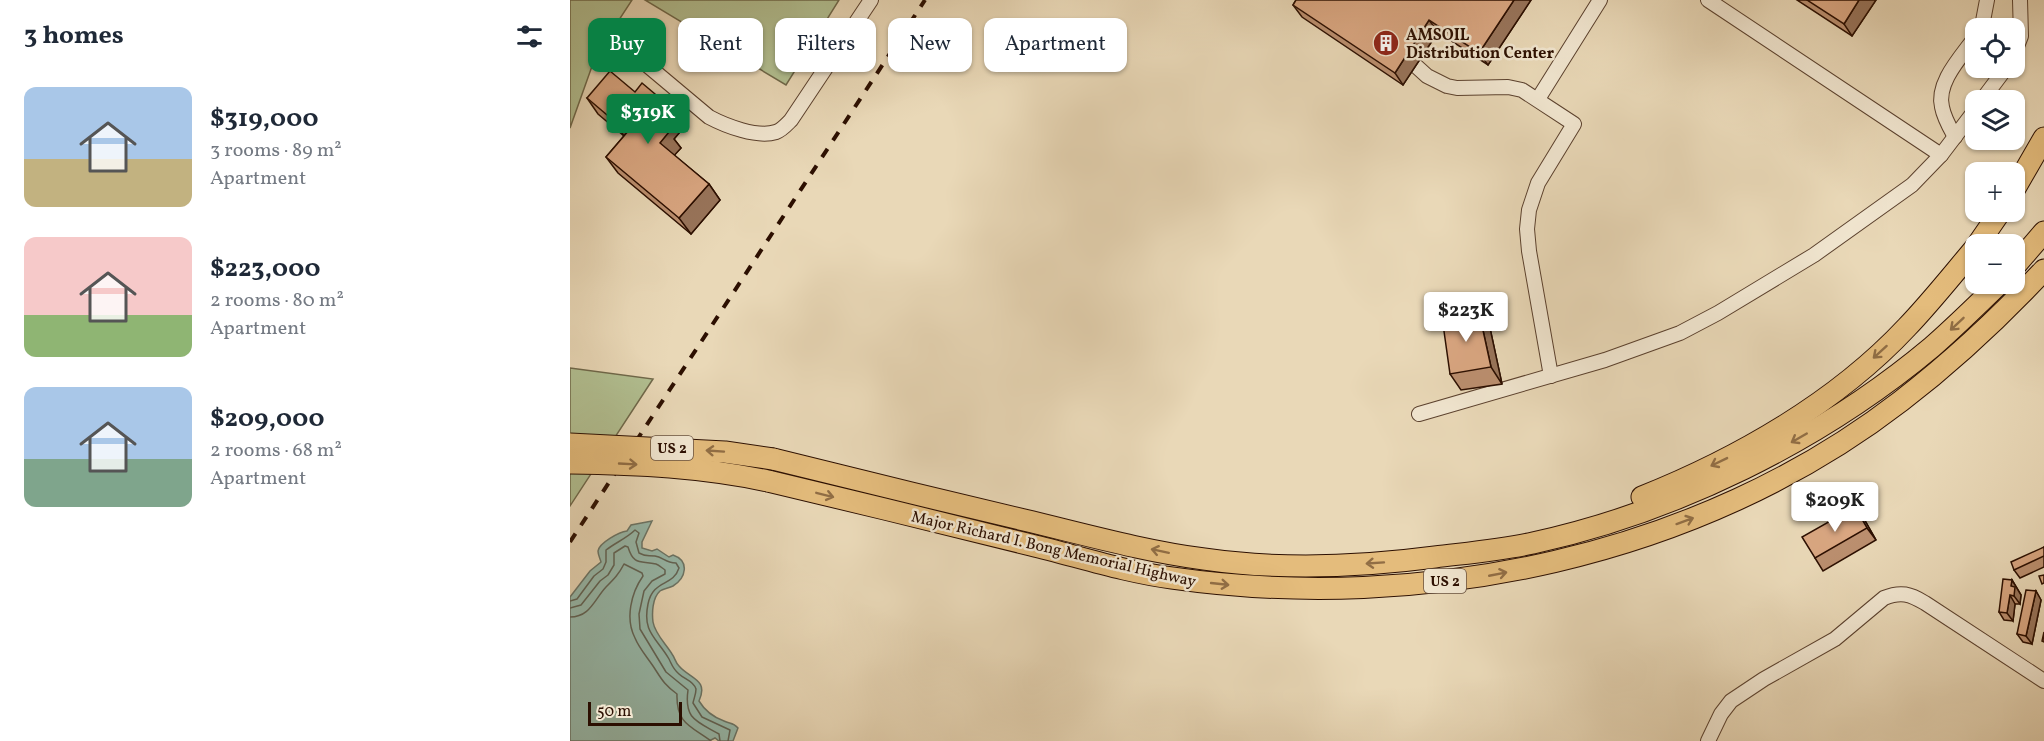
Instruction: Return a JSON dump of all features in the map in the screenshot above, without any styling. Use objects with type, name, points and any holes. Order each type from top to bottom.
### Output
[{"type":"highway","points":[[2025,171],[2044,138]]},
{"type":"highway","points":[[2025,254],[2044,232]]},
{"type":"highway","points":[[1409,560],[1473,541],[1527,531],[1594,513],[1683,480],[1744,450],[1824,398],[1863,367],[1905,329],[1965,260]]},
{"type":"highway","name":"Major Richard I. Bong Memorial Highway","points":[[570,463],[680,466],[724,472],[1179,579],[1259,587],[1345,589],[1480,577],[1539,566],[1656,532],[1707,513],[1810,461],[1900,402],[1989,326],[2044,270]]},
{"type":"highway","name":"Major Richard I. Bong Memorial Highway","points":[[570,444],[725,452],[773,459],[1102,539],[1205,559],[1293,565],[1346,565],[1409,560],[1530,544],[1585,530],[1698,491],[1752,465],[1859,401],[1932,347],[1988,294]]},
{"type":"lane","points":[[655,72],[715,120],[743,130],[768,133],[778,131],[791,120],[871,0]]},
{"type":"lane","points":[[1538,99],[1600,0]]},
{"type":"lane","points":[[1708,0],[1941,155]]},
{"type":"lane","points":[[1984,18],[1987,0]]},
{"type":"lane","points":[[2020,0],[2020,18]]},
{"type":"lane","points":[[1955,137],[1941,106],[1940,94],[1943,84],[1965,52]]},
{"type":"lane","points":[[1416,66],[1437,82],[1447,86],[1457,88],[1508,87],[1522,90],[1574,124],[1538,183],[1529,210],[1527,229],[1551,376]]},
{"type":"lane","points":[[1419,414],[1650,345],[1680,333],[1718,313],[1814,255],[1912,185],[1941,155],[1965,124]]},
{"type":"lane","points":[[1707,741],[1721,714],[1731,701],[1764,679],[1835,639],[1884,598],[1900,593],[1911,595],[1926,603],[2044,681]]},
{"type":"green space","points":[[570,0],[632,0],[620,18],[588,18],[588,72],[590,72],[570,128]]},
{"type":"green space","points":[[645,0],[839,0],[828,18],[775,18],[775,72],[794,72],[786,85],[763,71],[763,18],[678,18],[678,20]]},
{"type":"green space","points":[[570,368],[653,379],[570,506]]},
{"type":"water","points":[[652,521],[642,542],[642,548],[652,551],[657,549],[669,557],[673,555],[684,565],[681,579],[673,586],[660,591],[655,598],[654,626],[678,664],[700,684],[702,688],[699,701],[704,708],[713,716],[738,728],[733,741],[719,741],[715,738],[709,741],[570,741],[570,597],[590,571],[601,562],[598,551],[606,541],[627,531],[631,525]]},
{"type":"building","name":"AMSOIL Distribution Center","points":[[1296,0],[1514,0],[1479,53],[1429,20],[1395,73],[1293,5]]},
{"type":"building","points":[[1807,0],[1859,0],[1844,24]]},
{"type":"building","points":[[611,72],[635,92],[642,83],[674,110],[661,125],[669,132],[660,143],[709,184],[679,218],[606,157],[635,123],[621,111],[613,120],[587,98]]},
{"type":"building","points":[[1479,312],[1491,367],[1450,374],[1442,317]]},
{"type":"building","points":[[1855,507],[1867,528],[1815,558],[1802,537]]},
{"type":"building","points":[[2044,547],[2044,556],[2014,570],[2011,562]]},
{"type":"building","points":[[2044,575],[2044,583],[2042,584],[2039,576]]},
{"type":"building","points":[[2003,579],[2012,580],[2011,586],[2015,587],[2014,596],[2010,595],[2007,613],[1999,612]]},
{"type":"building","points":[[2026,590],[2036,591],[2026,636],[2017,634]]},
{"type":"railway","points":[[570,542],[925,0]]},
{"type":"place","name":"AMSOIL Distribution Center","points":[[1386,43]]}]
